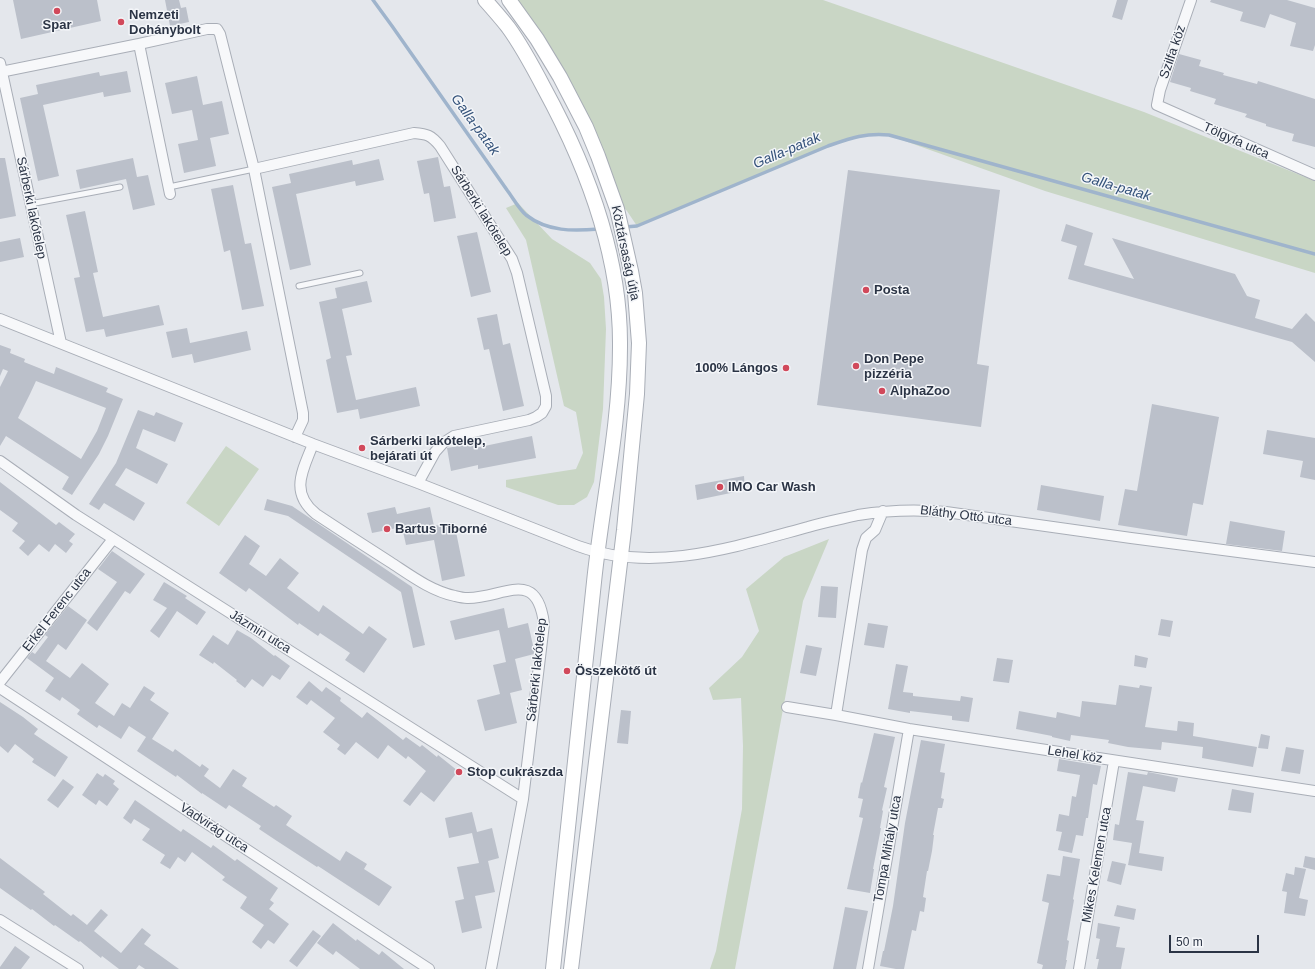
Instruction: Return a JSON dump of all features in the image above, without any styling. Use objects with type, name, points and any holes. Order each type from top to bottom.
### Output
[{"type":"street","name":"Köztársaság útja","points":[[485,0],[508,27],[532,65],[556,110],[581,164],[598,214],[613,275],[619,314],[619,375],[613,438],[597,553]]},
{"type":"street","name":"Köztársaság útja","points":[[509,0],[537,39],[560,77],[586,127],[617,209],[635,293],[639,343],[634,426],[620,557]]},
{"type":"street","name":"Szilfa köz","points":[[1157,105],[1160,90],[1191,0]]},
{"type":"street","name":"Sárberki lakótelep","points":[[61,343],[1,69],[139,44],[207,29],[217,29],[223,39],[254,169],[303,412],[303,420],[295,437]]},
{"type":"street","points":[[139,44],[169,190]]},
{"type":"street","name":"Tölgyfa utca","points":[[1157,105],[1315,176]]},
{"type":"street","name":"Sárberki lakótelep","points":[[254,169],[414,133],[424,134],[433,138],[440,146],[512,259],[517,273],[546,396],[546,406],[542,413],[529,420],[454,436],[443,443],[436,452],[418,483]]},
{"type":"street","name":"Bláthy Ottó utca","points":[[0,319],[295,437],[597,553],[620,557],[671,557],[709,552],[824,523],[883,511],[916,509],[1315,562]]},
{"type":"street","name":"Sárberki lakótelep","points":[[314,444],[301,475],[300,488],[302,497],[308,507],[316,514],[423,583],[447,594],[466,598],[483,596],[511,589],[523,590],[532,594],[539,602],[543,611],[544,624],[522,799],[491,969]]},
{"type":"street","name":"Jázmin utca","points":[[0,461],[76,515],[113,539],[522,799]]},
{"type":"street","points":[[836,714],[862,550],[866,538],[875,530],[883,511]]},
{"type":"street","name":"Erkel Ferenc utca","points":[[0,682],[113,539]]},
{"type":"street","points":[[553,969],[597,553]]},
{"type":"street","points":[[571,969],[620,557]]},
{"type":"street","name":"Vadvirág utca","points":[[0,688],[429,969]]},
{"type":"street","name":"Lehel köz","points":[[787,707],[836,714],[909,729],[1315,791]]},
{"type":"street","name":"Tompa Mihály utca","points":[[868,969],[909,729]]},
{"type":"street","name":"Mikes Kelemen utca","points":[[1079,969],[1114,761]]},
{"type":"street","points":[[0,920],[78,969]]},
{"type":"lane","points":[[169,190],[254,169]]},
{"type":"lane","points":[[30,204],[120,187]]},
{"type":"lane","points":[[299,286],[360,273]]},
{"type":"green space","points":[[509,0],[823,0],[1144,112],[1315,181],[1315,273],[1045,191],[888,135],[855,136],[637,226],[627,211],[612,195],[598,156]]},
{"type":"green space","points":[[518,203],[552,239],[590,263],[601,279],[606,329],[603,409],[594,482],[587,497],[574,505],[558,505],[506,487],[506,480],[576,469],[583,453],[576,412],[564,406],[526,240],[506,208]]},
{"type":"green space","points":[[226,446],[259,469],[219,526],[186,503]]},
{"type":"green space","points":[[829,539],[803,601],[735,969],[710,969],[716,951],[742,809],[743,746],[741,698],[713,700],[709,688],[742,657],[759,631],[746,589],[784,557]]},
{"type":"building","name":"Spar","points":[[13,0],[97,0],[101,21],[21,39]]},
{"type":"building","points":[[165,0],[179,0],[181,8],[186,7],[189,22],[170,26]]},
{"type":"building","points":[[1117,0],[1128,0],[1122,20],[1112,17]]},
{"type":"building","points":[[1211,0],[1287,0],[1315,8],[1315,45],[1313,51],[1290,46],[1296,23],[1270,14],[1265,28],[1240,21],[1243,12],[1210,2]]},
{"type":"building","points":[[1179,54],[1201,60],[1199,66],[1224,73],[1223,75],[1257,84],[1258,81],[1315,99],[1315,147],[1292,141],[1294,134],[1266,126],[1266,124],[1245,117],[1247,114],[1214,104],[1216,99],[1190,91],[1191,88],[1170,82]]},
{"type":"building","points":[[127,71],[131,92],[104,97],[103,92],[43,105],[59,176],[38,181],[20,98],[38,94],[36,85],[99,72],[100,76]]},
{"type":"building","points":[[197,76],[203,105],[222,101],[229,134],[210,138],[216,166],[184,173],[178,144],[198,140],[192,110],[172,114],[165,83]]},
{"type":"building","points":[[438,157],[444,187],[450,186],[456,218],[434,222],[429,193],[424,194],[417,161]]},
{"type":"building","points":[[0,158],[5,158],[16,216],[0,219]]},
{"type":"building","points":[[133,158],[137,177],[148,175],[155,205],[133,210],[126,179],[80,189],[76,170]]},
{"type":"building","points":[[379,159],[384,180],[356,186],[355,181],[296,194],[311,265],[290,270],[272,187],[291,183],[289,174],[352,160],[353,165]]},
{"type":"building","points":[[848,170],[1000,190],[977,364],[989,366],[981,427],[817,405]]},
{"type":"building","points":[[233,185],[245,244],[251,243],[264,306],[242,310],[230,250],[224,252],[211,189]]},
{"type":"building","points":[[85,211],[98,272],[93,273],[103,317],[159,305],[164,325],[106,337],[104,329],[86,332],[74,278],[80,277],[66,215]]},
{"type":"building","points":[[1066,224],[1093,233],[1084,265],[1134,279],[1112,238],[1235,274],[1247,296],[1260,300],[1255,318],[1292,329],[1306,313],[1315,322],[1315,362],[1292,342],[1068,279],[1077,246],[1061,241]]},
{"type":"building","points":[[477,232],[491,292],[471,297],[457,236]]},
{"type":"building","points":[[20,238],[24,257],[0,262],[0,242]]},
{"type":"building","points":[[367,281],[372,302],[342,309],[352,355],[346,356],[356,400],[416,387],[420,406],[360,419],[358,409],[337,413],[326,360],[331,358],[319,302],[337,298],[335,288]]},
{"type":"building","points":[[497,314],[503,345],[510,343],[524,406],[503,411],[489,349],[484,350],[477,318]]},
{"type":"building","points":[[187,328],[190,343],[247,331],[251,350],[194,363],[192,354],[172,358],[166,332]]},
{"type":"building","points":[[0,345],[11,349],[10,353],[25,359],[24,362],[54,374],[56,367],[108,388],[106,392],[123,399],[99,454],[72,495],[62,489],[69,477],[6,436],[0,446],[0,387],[8,371],[3,369],[0,376]],"holes":[[[36,381],[106,408],[97,431],[81,459],[18,418]]]},
{"type":"building","points":[[1152,404],[1219,417],[1203,505],[1193,503],[1187,536],[1118,525],[1125,489],[1137,491]]},
{"type":"building","points":[[138,410],[154,416],[156,412],[183,423],[175,442],[143,429],[136,448],[168,464],[157,484],[126,468],[115,485],[145,503],[134,521],[104,503],[99,510],[89,504],[116,463]]},
{"type":"building","points":[[1267,430],[1315,438],[1315,480],[1300,477],[1303,461],[1263,454]]},
{"type":"building","points":[[532,436],[536,458],[478,469],[478,465],[451,471],[447,448],[474,443],[475,448]]},
{"type":"building","name":"IMO Car Wash","points":[[744,476],[745,490],[697,500],[695,485]]},
{"type":"building","points":[[0,482],[56,525],[59,522],[75,534],[69,541],[73,544],[66,553],[55,544],[49,552],[39,544],[28,556],[19,548],[25,541],[12,531],[18,523],[0,510]]},
{"type":"building","points":[[1041,485],[1104,496],[1100,521],[1037,510]]},
{"type":"building","points":[[267,499],[292,506],[412,587],[425,645],[413,648],[401,592],[288,516],[264,510]]},
{"type":"building","points":[[395,507],[397,514],[430,507],[434,526],[454,522],[465,576],[442,581],[434,540],[406,545],[402,527],[372,533],[367,513]]},
{"type":"building","points":[[1230,521],[1285,531],[1282,551],[1226,544]]},
{"type":"building","points":[[245,535],[260,546],[249,564],[266,576],[280,558],[299,573],[287,588],[319,612],[323,605],[363,634],[369,626],[387,639],[364,673],[345,660],[350,653],[320,633],[318,636],[299,623],[298,625],[249,588],[246,592],[219,573]]},
{"type":"building","points":[[112,551],[145,574],[130,594],[125,591],[97,631],[87,623],[117,582],[98,569]]},
{"type":"building","points":[[164,582],[187,596],[185,598],[206,612],[197,625],[177,611],[159,638],[150,631],[167,608],[153,600]]},
{"type":"building","points":[[821,586],[838,587],[836,618],[818,617]]},
{"type":"building","points":[[68,606],[87,620],[66,650],[58,644],[46,661],[70,678],[82,663],[109,684],[95,703],[114,716],[122,703],[130,708],[144,686],[155,693],[150,700],[169,713],[152,739],[173,752],[175,749],[200,767],[202,764],[209,769],[204,776],[220,788],[233,769],[247,778],[242,786],[274,807],[276,805],[292,816],[286,825],[340,861],[346,851],[367,864],[364,869],[392,887],[379,906],[259,829],[261,826],[229,805],[226,809],[202,794],[177,775],[176,777],[137,751],[146,737],[129,726],[121,739],[99,725],[97,728],[77,714],[80,710],[62,697],[60,701],[45,691],[54,678],[27,658],[32,652],[35,654],[48,637],[45,635]]},
{"type":"building","points":[[504,608],[508,628],[528,623],[534,654],[515,659],[522,690],[510,693],[517,723],[485,731],[477,700],[500,694],[493,665],[506,662],[499,630],[455,640],[450,621]]},
{"type":"building","points":[[1161,619],[1173,621],[1170,637],[1158,635]]},
{"type":"building","points":[[868,623],[888,626],[884,648],[864,645]]},
{"type":"building","points":[[237,630],[251,638],[274,656],[275,655],[290,666],[280,680],[272,675],[263,687],[252,679],[245,688],[214,662],[213,664],[199,655],[213,635],[228,645]]},
{"type":"building","points":[[806,645],[822,648],[816,676],[800,673]]},
{"type":"building","points":[[1135,655],[1148,658],[1146,668],[1134,666]]},
{"type":"building","points":[[997,658],[1013,660],[1009,683],[993,681]]},
{"type":"building","points":[[896,664],[908,666],[903,692],[913,693],[913,696],[960,701],[961,696],[973,698],[969,722],[952,720],[952,716],[910,711],[910,713],[888,709]]},
{"type":"building","points":[[309,681],[322,692],[326,687],[341,698],[340,701],[362,718],[367,712],[403,740],[406,737],[420,747],[422,745],[437,757],[438,755],[458,771],[434,802],[421,792],[410,806],[403,801],[426,771],[408,756],[406,759],[388,745],[378,759],[356,742],[345,755],[337,749],[340,745],[323,732],[335,718],[311,700],[307,705],[296,697]]},
{"type":"building","points":[[1119,685],[1139,688],[1140,685],[1152,687],[1145,727],[1177,731],[1178,721],[1194,723],[1193,736],[1257,747],[1253,767],[1202,758],[1203,747],[1162,742],[1161,750],[1128,747],[1108,743],[1109,740],[1071,735],[1070,741],[1016,729],[1019,711],[1056,718],[1057,712],[1080,717],[1082,701],[1116,705]]},
{"type":"building","points":[[0,702],[38,729],[34,734],[68,757],[55,777],[32,762],[34,759],[15,744],[8,753],[0,746]]},
{"type":"building","points":[[621,710],[631,711],[628,744],[617,743]]},
{"type":"building","points":[[874,733],[895,737],[884,787],[887,788],[882,810],[881,828],[870,893],[847,889],[863,818],[859,817],[863,799],[858,798]]},
{"type":"building","points":[[1261,734],[1270,736],[1268,749],[1258,748]]},
{"type":"building","points":[[921,740],[945,744],[940,772],[945,773],[941,798],[944,799],[942,808],[938,808],[933,835],[932,851],[923,897],[926,898],[924,912],[920,911],[916,931],[912,930],[904,969],[896,969],[880,966],[893,906],[905,823]]},
{"type":"building","points":[[1286,747],[1304,750],[1300,774],[1281,771]]},
{"type":"building","points":[[1059,759],[1101,766],[1097,785],[1093,784],[1088,818],[1086,818],[1083,836],[1076,835],[1072,853],[1058,850],[1062,832],[1056,831],[1059,814],[1069,816],[1072,796],[1076,797],[1080,775],[1057,771]]},
{"type":"building","points":[[1128,772],[1147,775],[1148,772],[1178,778],[1175,792],[1143,786],[1136,820],[1144,821],[1139,853],[1164,857],[1162,871],[1128,865],[1132,843],[1113,840],[1115,824],[1119,825]]},
{"type":"building","points":[[97,773],[103,777],[105,774],[115,781],[113,784],[119,789],[107,806],[99,800],[96,805],[82,795]]},
{"type":"building","points":[[63,779],[74,787],[58,808],[47,800]]},
{"type":"building","points":[[1232,789],[1254,793],[1251,813],[1228,810]]},
{"type":"building","points":[[135,800],[181,832],[183,829],[211,848],[213,845],[235,861],[237,859],[278,888],[270,900],[274,903],[269,909],[289,924],[274,944],[268,940],[261,949],[252,942],[264,925],[240,908],[247,897],[222,880],[225,877],[192,852],[185,862],[178,857],[170,869],[160,863],[165,855],[142,840],[150,829],[134,819],[131,824],[123,818]]},
{"type":"building","points":[[472,812],[477,832],[492,828],[499,858],[488,861],[495,892],[475,896],[482,928],[462,933],[455,901],[464,899],[457,867],[479,863],[472,833],[449,838],[445,818]]},
{"type":"building","points":[[1063,856],[1080,859],[1067,940],[1069,941],[1067,960],[1065,969],[1042,969],[1043,965],[1037,963],[1049,903],[1042,901],[1047,874],[1060,876]]},
{"type":"building","points":[[1305,856],[1315,858],[1315,870],[1303,867]]},
{"type":"building","points":[[0,858],[45,892],[43,894],[71,916],[73,914],[87,925],[101,909],[108,915],[94,931],[121,953],[142,928],[151,935],[144,944],[179,969],[145,969],[139,965],[136,969],[119,969],[102,956],[101,958],[80,941],[79,942],[55,925],[54,926],[32,909],[31,910],[0,888]]},
{"type":"building","points":[[1112,861],[1126,864],[1121,885],[1107,881]]},
{"type":"building","points":[[1295,867],[1306,869],[1299,898],[1308,900],[1305,916],[1284,913],[1287,892],[1282,891],[1286,873],[1294,875]]},
{"type":"building","points":[[1117,905],[1136,909],[1134,920],[1114,916]]},
{"type":"building","points":[[845,907],[868,911],[856,969],[833,969]]},
{"type":"building","points":[[333,923],[356,941],[357,939],[379,955],[382,951],[404,969],[360,969],[336,951],[333,955],[317,943]]},
{"type":"building","points":[[1098,923],[1120,927],[1116,947],[1125,948],[1121,969],[1097,969],[1099,959],[1096,959],[1100,939],[1096,938]]},
{"type":"building","points":[[313,930],[321,936],[297,967],[289,961]]},
{"type":"building","points":[[15,946],[30,957],[21,969],[0,969],[0,967]]},
{"type":"waterway","name":"Galla-patak","points":[[373,0],[523,213],[534,221],[543,225],[561,229],[599,229]]},
{"type":"waterway","name":"Galla-patak","points":[[625,227],[637,226],[828,146],[858,137],[889,135],[1315,254]]},
{"type":"place","name":"Spar","points":[[57,11]]},
{"type":"place","name":"Nemzeti Dohánybolt","points":[[121,22]]},
{"type":"place","name":"Posta","points":[[866,290]]},
{"type":"place","name":"Don Pepe pizzéria","points":[[856,366]]},
{"type":"place","name":"100% Lángos","points":[[786,368]]},
{"type":"place","name":"AlphaZoo","points":[[882,391]]},
{"type":"place","name":"Sárberki lakótelep, bejárati út","points":[[362,448]]},
{"type":"place","name":"IMO Car Wash","points":[[720,487]]},
{"type":"place","name":"Bartus Tiborné","points":[[387,529]]},
{"type":"place","name":"Összekötő út","points":[[567,671]]},
{"type":"place","name":"Stop cukrászda","points":[[459,772]]}]
